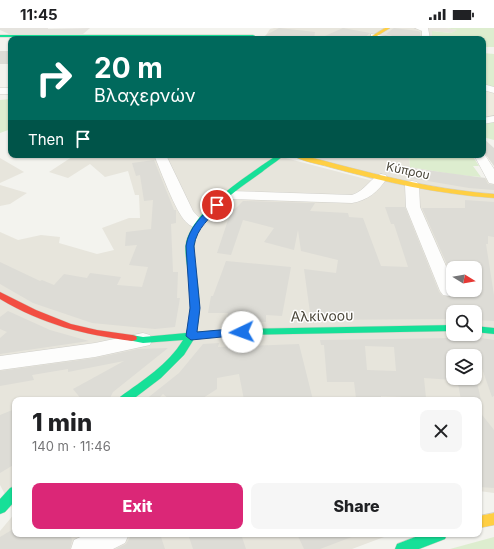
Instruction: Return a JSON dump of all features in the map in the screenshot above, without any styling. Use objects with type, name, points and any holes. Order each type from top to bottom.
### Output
[{"type":"main road","points":[[373,36],[388,28]]},
{"type":"main road","points":[[230,36],[250,35]]},
{"type":"main road","points":[[230,36],[250,35]]},
{"type":"main road","points":[[230,36],[250,35]]},
{"type":"main road","points":[[128,397],[174,360],[186,347],[191,336],[195,308],[190,246],[193,234],[198,224],[211,210],[277,158]]},
{"type":"main road","name":"Κύπρου","points":[[306,158],[412,185],[465,194],[494,196]]},
{"type":"main road","name":"Αλκίνοου","points":[[0,295],[24,309],[62,324],[109,336],[143,340],[236,332],[446,328]]},
{"type":"main road","points":[[482,330],[494,331]]},
{"type":"main road","points":[[0,508],[12,495]]},
{"type":"main road","points":[[482,521],[494,519]]},
{"type":"main road","points":[[402,549],[432,537]]},
{"type":"street","points":[[419,28],[426,30],[426,36]]},
{"type":"street","points":[[161,158],[186,212],[198,224]]},
{"type":"street","points":[[482,158],[494,180]]},
{"type":"street","points":[[230,195],[352,199],[362,197],[381,178]]},
{"type":"street","points":[[412,185],[413,206],[431,252],[446,284]]},
{"type":"street","points":[[0,363],[100,349],[143,340]]},
{"type":"street","points":[[84,549],[110,537]]},
{"type":"shaded area","points":[[0,28],[90,28],[83,34],[9,34],[0,30]]},
{"type":"shaded area","points":[[446,28],[458,30],[451,33],[432,31],[432,36],[266,35],[270,29]]},
{"type":"shaded area","points":[[486,90],[494,91],[494,117],[486,118]]},
{"type":"shaded area","points":[[0,158],[24,172],[0,183]]},
{"type":"shaded area","points":[[70,158],[285,158],[381,183],[315,158],[409,158],[410,167],[457,175],[494,179],[494,493],[482,491],[482,397],[12,397],[12,507],[0,485],[0,232],[18,240],[41,235],[60,237],[59,243],[97,254],[114,250],[102,228],[129,218],[140,218],[139,195],[135,195],[128,171],[105,177],[90,164],[68,178],[49,172]]},
{"type":"shaded area","points":[[0,185],[27,193],[10,204],[0,206]]},
{"type":"shaded area","points":[[12,517],[12,537],[384,537],[352,549],[0,549],[0,531]]},
{"type":"green space","points":[[446,28],[494,28],[494,47],[486,47],[486,36],[432,36],[432,31],[451,33],[457,30]]},
{"type":"green space","points":[[486,53],[494,54],[494,88],[486,87]]},
{"type":"green space","points":[[8,99],[8,130],[0,133],[0,100]]},
{"type":"green space","points":[[494,119],[494,140],[486,138],[486,120]]},
{"type":"green space","points":[[409,158],[474,158],[479,166],[473,166],[481,177],[457,175],[410,167]]},
{"type":"green space","points":[[494,537],[494,549],[450,549]]},
{"type":"building","points":[[279,28],[315,32],[314,36],[264,36]]},
{"type":"building","points":[[343,28],[370,33],[366,36],[325,36]]},
{"type":"building","points":[[394,28],[418,31],[420,32],[420,36],[392,36],[386,34]]},
{"type":"building","points":[[0,51],[8,51],[8,64],[0,64]]},
{"type":"building","points":[[486,141],[494,148],[494,166],[486,155]]},
{"type":"building","points":[[154,160],[174,210],[176,210],[176,223],[171,224],[173,272],[178,272],[177,298],[180,298],[175,327],[155,329],[92,323],[33,303],[0,284],[0,262],[40,281],[42,280],[54,285],[64,274],[87,278],[90,273],[121,277],[117,285],[142,287],[148,267],[129,265],[137,245],[125,246],[126,232],[151,229],[153,200],[144,201],[140,175],[136,176],[132,163]]},
{"type":"building","points":[[411,168],[485,178],[488,184],[494,185],[494,190],[469,188],[410,178]]},
{"type":"building","points":[[465,200],[494,202],[494,237],[488,236],[488,244],[486,244],[494,295],[494,321],[482,320],[482,305],[446,305],[446,319],[311,320],[304,269],[336,273],[338,260],[301,251],[298,230],[294,250],[264,242],[274,228],[243,220],[231,255],[217,253],[232,208],[235,209],[243,201],[315,203],[310,211],[348,213],[349,217],[363,218],[381,266],[408,267],[394,224],[391,224],[385,207],[405,207],[439,292],[446,297],[482,297],[482,261],[446,262],[422,208],[465,208]]},
{"type":"building","points":[[226,261],[291,267],[282,316],[266,315],[266,322],[227,320],[228,313],[208,313],[211,296],[213,296]]},
{"type":"building","points":[[8,311],[50,330],[89,341],[0,354],[0,338],[7,332],[0,329],[0,317]]},
{"type":"building","points":[[446,338],[446,341],[482,341],[482,338],[494,340],[494,396],[492,397],[482,368],[482,349],[446,349],[446,380],[424,378],[426,397],[356,397],[354,382],[327,382],[324,345],[321,345],[320,340]],"holes":[[[365,346],[394,347],[396,371],[367,370]]]},
{"type":"building","points":[[219,343],[218,347],[299,344],[312,397],[243,397],[239,374],[217,378],[217,389],[205,397],[166,397],[163,394],[160,397],[149,397],[179,373],[203,344]]},
{"type":"building","points":[[168,348],[113,392],[110,397],[80,397],[73,389],[124,361],[68,372],[68,369],[32,375],[34,380],[0,386],[0,371],[95,358],[138,349]]},
{"type":"building","points":[[458,385],[478,385],[480,397],[460,397]]},
{"type":"building","points":[[12,410],[12,466],[0,473],[0,415]]},
{"type":"building","points":[[482,415],[494,430],[494,488],[482,487]]},
{"type":"building","points":[[12,530],[12,537],[71,537],[72,540],[70,549],[0,549],[0,537]]},
{"type":"building","points":[[130,537],[161,537],[165,549],[116,549],[126,544]]},
{"type":"building","points":[[189,537],[242,537],[246,549],[193,549]]},
{"type":"building","points":[[298,537],[352,537],[320,549],[304,549]]},
{"type":"traffic: fast","points":[[0,36],[253,36]]},
{"type":"traffic: fast","points":[[128,397],[170,364],[181,352],[189,339],[194,324],[196,305],[190,245],[193,233],[199,223],[232,191],[277,158]]},
{"type":"traffic: fast","points":[[132,338],[143,340],[236,332],[446,328]]},
{"type":"traffic: fast","points":[[482,330],[494,331]]},
{"type":"traffic: fast","points":[[0,508],[12,495]]},
{"type":"traffic: fast","points":[[402,549],[432,537]]},
{"type":"traffic: slow","points":[[374,36],[388,28]]},
{"type":"traffic: slow","points":[[306,158],[393,181],[443,191],[494,196]]},
{"type":"traffic: slow","points":[[482,521],[494,519]]},
{"type":"traffic: jam","points":[[0,295],[33,313],[68,326],[97,333],[132,338]]},
{"type":"route","points":[[217,205],[198,224],[191,239],[190,246],[195,290],[195,308],[191,336],[225,332],[242,332]]}]
